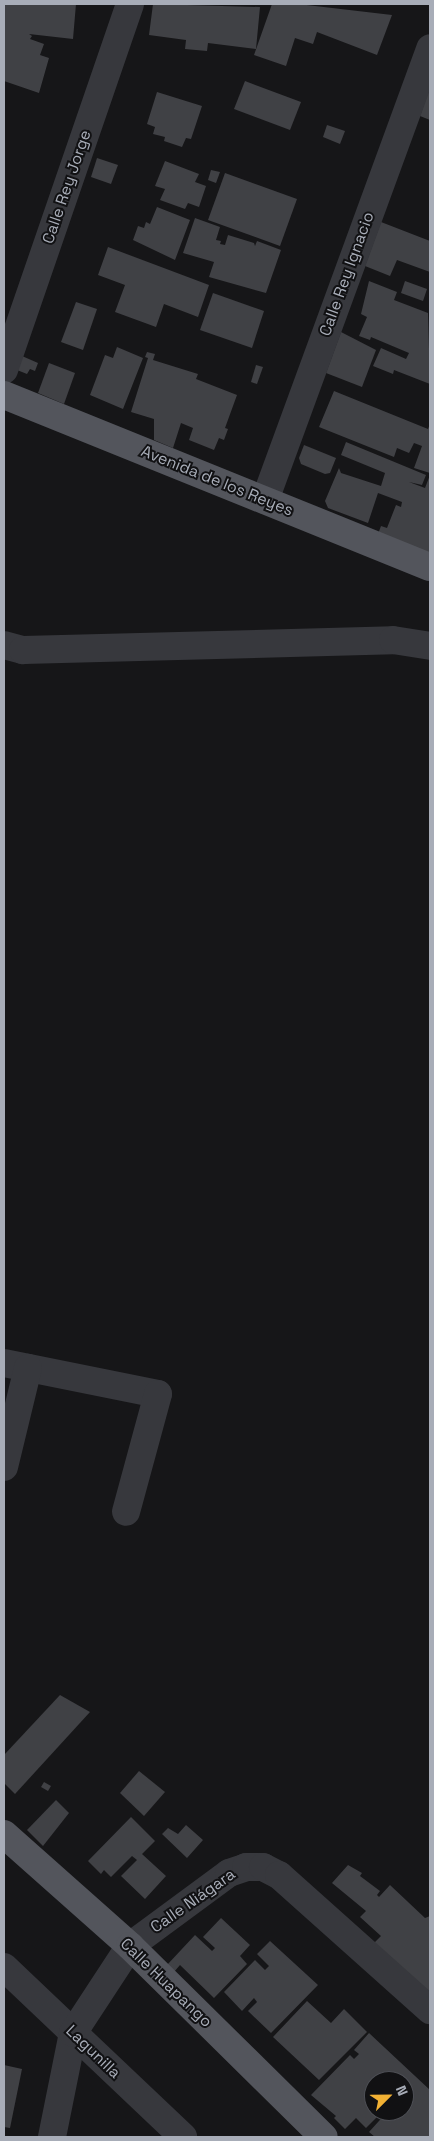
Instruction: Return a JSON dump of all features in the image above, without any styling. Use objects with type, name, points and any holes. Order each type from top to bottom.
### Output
[{"type":"main road","name":"Avenida de los Reyes","points":[[4,396],[430,567]]},
{"type":"main road","name":"Calle Huapango","points":[[4,1834],[130,1946],[324,2137]]},
{"type":"street","name":"Calle Rey Jorge","points":[[4,370],[130,4]]},
{"type":"street","name":"Calle Rey Ignacio","points":[[264,500],[430,48]]},
{"type":"street","points":[[4,645],[23,650],[393,640],[430,646]]},
{"type":"street","points":[[4,1467],[16,1365],[158,1394],[126,1512]]},
{"type":"street","name":"Calle Niágara","points":[[73,2033],[130,1946],[229,1873],[246,1867],[262,1867],[279,1875],[430,2010]]},
{"type":"street","name":"Lagunilla","points":[[4,1966],[183,2137]]},
{"type":"street","points":[[52,2137],[73,2033]]},
{"type":"building","points":[[4,4],[76,4],[73,39],[29,34],[32,36],[30,39],[44,44],[40,55],[49,58],[39,93],[4,81]]},
{"type":"building","points":[[153,4],[260,7],[256,49],[208,43],[207,51],[185,49],[186,40],[149,35]]},
{"type":"building","points":[[272,4],[298,4],[392,15],[377,55],[317,32],[313,44],[295,38],[286,66],[254,55]]},
{"type":"building","points":[[245,81],[301,102],[290,130],[234,109]]},
{"type":"building","points":[[430,87],[430,120],[420,116]]},
{"type":"building","points":[[157,92],[202,106],[191,139],[186,138],[182,147],[164,141],[165,137],[153,134],[155,127],[147,124]]},
{"type":"building","points":[[327,125],[345,131],[340,144],[323,137]]},
{"type":"building","points":[[97,158],[118,165],[111,184],[91,177]]},
{"type":"building","points":[[165,161],[199,174],[195,182],[206,186],[199,207],[188,203],[185,209],[160,200],[165,189],[155,186]]},
{"type":"building","points":[[211,170],[220,172],[216,183],[208,180]]},
{"type":"building","points":[[225,173],[297,199],[280,246],[208,220]]},
{"type":"building","points":[[157,207],[190,220],[175,260],[133,240],[138,226],[144,228],[146,222],[150,224]]},
{"type":"building","points":[[195,218],[220,227],[216,240],[221,241],[220,244],[225,245],[228,235],[254,243],[255,246],[257,241],[281,250],[266,293],[209,277],[214,262],[183,253]]},
{"type":"building","points":[[381,222],[430,241],[430,272],[397,260],[390,276],[365,266]]},
{"type":"building","points":[[108,247],[209,285],[198,317],[164,304],[156,327],[115,312],[125,285],[98,275]]},
{"type":"building","points":[[369,281],[397,292],[394,300],[428,313],[430,384],[394,370],[393,374],[373,366],[381,348],[406,359],[409,353],[371,337],[370,340],[359,336],[367,317],[361,314]]},
{"type":"building","points":[[405,281],[427,289],[423,301],[401,293]]},
{"type":"building","points":[[213,293],[264,311],[252,348],[200,330]]},
{"type":"building","points":[[76,302],[97,309],[83,350],[61,342]]},
{"type":"building","points":[[341,332],[376,350],[362,387],[326,373]]},
{"type":"building","points":[[117,347],[143,358],[123,409],[90,395],[105,355],[113,358]]},
{"type":"building","points":[[147,352],[155,354],[153,360],[198,374],[196,379],[237,395],[225,428],[228,429],[224,440],[219,438],[214,450],[189,440],[193,428],[181,423],[173,448],[154,440],[154,419],[131,412],[148,358],[145,357]]},
{"type":"building","points":[[22,356],[38,363],[35,371],[30,369],[27,374],[17,370]]},
{"type":"building","points":[[49,363],[75,373],[64,404],[38,393]]},
{"type":"building","points":[[256,365],[263,367],[257,384],[251,382]]},
{"type":"building","points":[[334,391],[428,429],[430,424],[430,473],[414,468],[422,446],[414,443],[409,453],[397,448],[394,457],[319,427]]},
{"type":"building","points":[[346,442],[426,475],[422,485],[409,482],[425,488],[430,475],[430,556],[378,534],[381,526],[387,528],[396,505],[401,507],[402,502],[378,493],[368,523],[328,508],[325,501],[339,468],[341,473],[381,486],[385,473],[341,455]]},
{"type":"building","points":[[304,445],[336,458],[330,473],[325,474],[301,464],[299,458]]},
{"type":"building","points":[[60,1695],[90,1712],[15,1794],[4,1783],[4,1755]]},
{"type":"building","points":[[139,1771],[165,1792],[144,1816],[120,1793]]},
{"type":"building","points":[[44,1782],[51,1786],[48,1791],[41,1787]]},
{"type":"building","points":[[56,1800],[69,1813],[43,1846],[27,1830]]},
{"type":"building","points":[[131,1817],[155,1841],[142,1854],[166,1876],[145,1899],[121,1876],[137,1860],[132,1856],[111,1877],[104,1870],[101,1874],[88,1861]]},
{"type":"building","points":[[186,1825],[203,1840],[187,1858],[162,1834],[168,1828],[178,1834]]},
{"type":"building","points":[[348,1865],[362,1873],[360,1876],[380,1891],[377,1895],[379,1897],[390,1885],[425,1918],[430,1916],[430,2004],[372,1945],[381,1936],[360,1917],[366,1911],[332,1883]]},
{"type":"building","points":[[221,1918],[250,1945],[240,1956],[247,1964],[214,1998],[180,1965],[174,1972],[167,1965],[195,1935],[212,1951],[215,1948],[203,1937]]},
{"type":"building","points":[[270,1941],[318,1985],[271,2033],[248,2011],[257,2002],[254,1998],[242,2011],[224,1992],[255,1960],[265,1970],[269,1966],[257,1954]]},
{"type":"building","points":[[307,2001],[331,2023],[344,2009],[367,2032],[319,2080],[273,2037]]},
{"type":"building","points":[[369,2033],[410,2071],[364,2071],[364,2121],[373,2121],[366,2128],[356,2118],[345,2129],[334,2118],[336,2116],[311,2095],[350,2055],[354,2059],[359,2054],[354,2050]]},
{"type":"building","points":[[4,2065],[22,2069],[10,2128],[4,2127]]},
{"type":"building","points":[[414,2075],[430,2090],[430,2137],[375,2137],[369,2132],[379,2121],[414,2121]]}]
